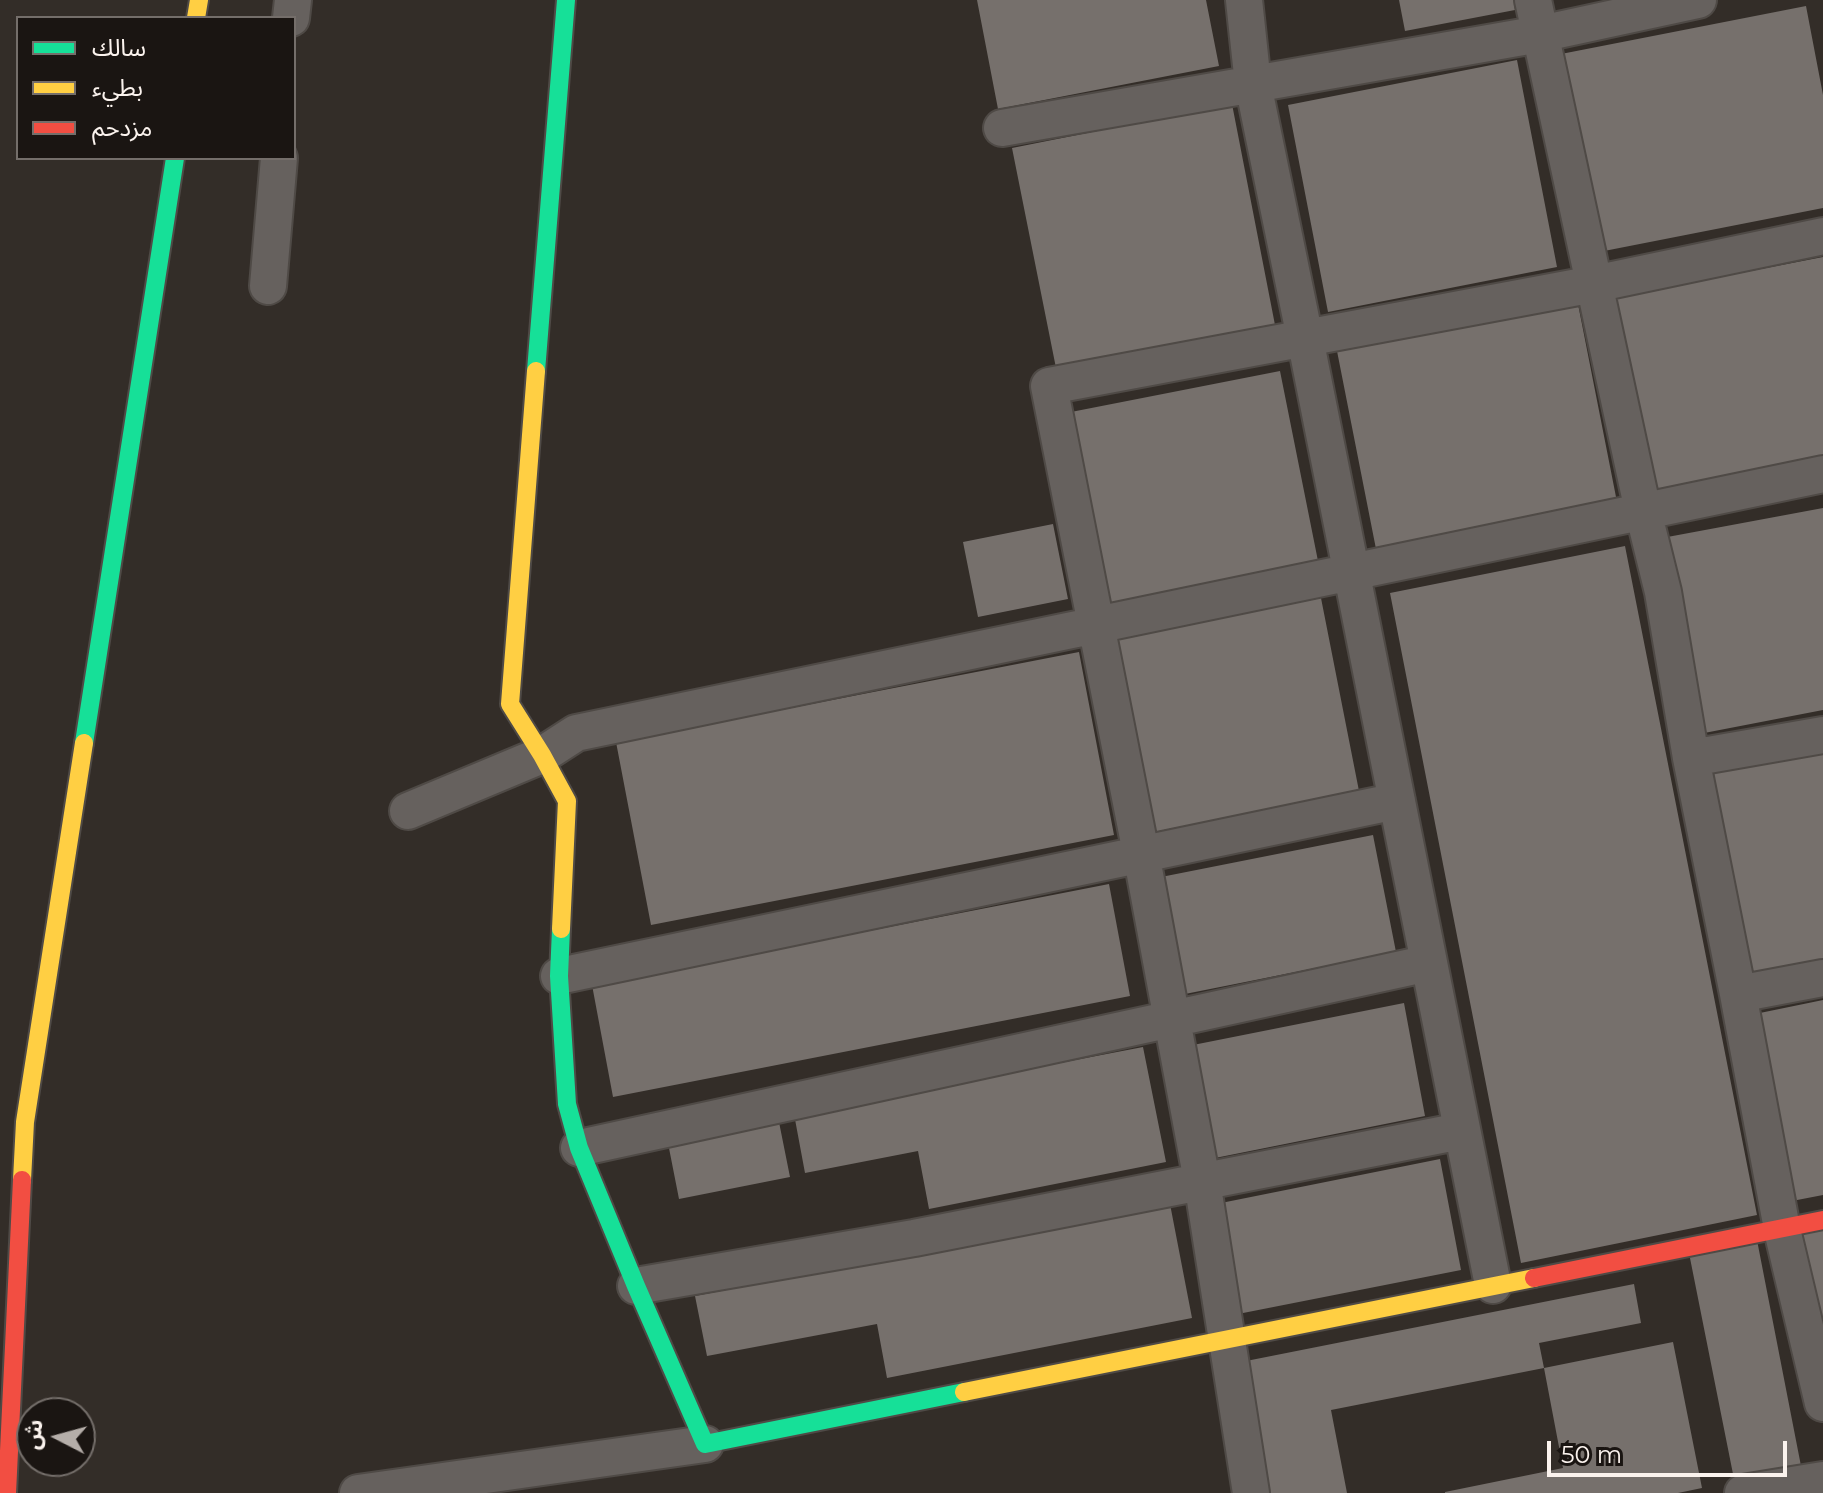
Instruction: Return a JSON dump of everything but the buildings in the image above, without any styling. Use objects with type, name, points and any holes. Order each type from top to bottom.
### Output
[{"type":"street","points":[[566,0],[510,704],[567,801],[559,976],[567,1104],[579,1148],[705,1444]]},
{"type":"street","points":[[1244,0],[1253,84],[1493,1285]]},
{"type":"street","points":[[1002,128],[1253,84],[1536,17],[1698,0]]},
{"type":"street","points":[[1536,17],[1663,592],[1691,758],[1782,1227],[1823,1403]]},
{"type":"street","points":[[7,1493],[25,1122],[175,160]]},
{"type":"street","points":[[268,286],[279,160]]},
{"type":"street","points":[[1251,1493],[1202,1181],[1049,386],[1594,284],[1823,236]]},
{"type":"street","points":[[408,811],[542,755],[576,733],[1823,474]]},
{"type":"street","points":[[1691,758],[1823,735]]},
{"type":"street","points":[[559,976],[1397,801]]},
{"type":"street","points":[[579,1148],[1429,963]]},
{"type":"street","points":[[1738,994],[1823,978]]},
{"type":"street","points":[[636,1286],[914,1238],[1461,1131]]},
{"type":"street","points":[[358,1493],[705,1444],[1823,1220]]},
{"type":"street","points":[[1743,1493],[1823,1480]]},
{"type":"traffic: fast","points":[[536,371],[566,0]]},
{"type":"traffic: fast","points":[[84,743],[175,160]]},
{"type":"traffic: fast","points":[[561,929],[559,976],[567,1104],[579,1148],[705,1444],[964,1392]]},
{"type":"traffic: slow","points":[[196,16],[199,0]]},
{"type":"traffic: slow","points":[[536,371],[510,704],[567,801],[561,929]]},
{"type":"traffic: slow","points":[[22,1180],[25,1122],[84,743]]},
{"type":"traffic: slow","points":[[964,1392],[1534,1278]]},
{"type":"traffic: jam","points":[[7,1493],[22,1180]]},
{"type":"traffic: jam","points":[[1534,1278],[1823,1220]]}]
